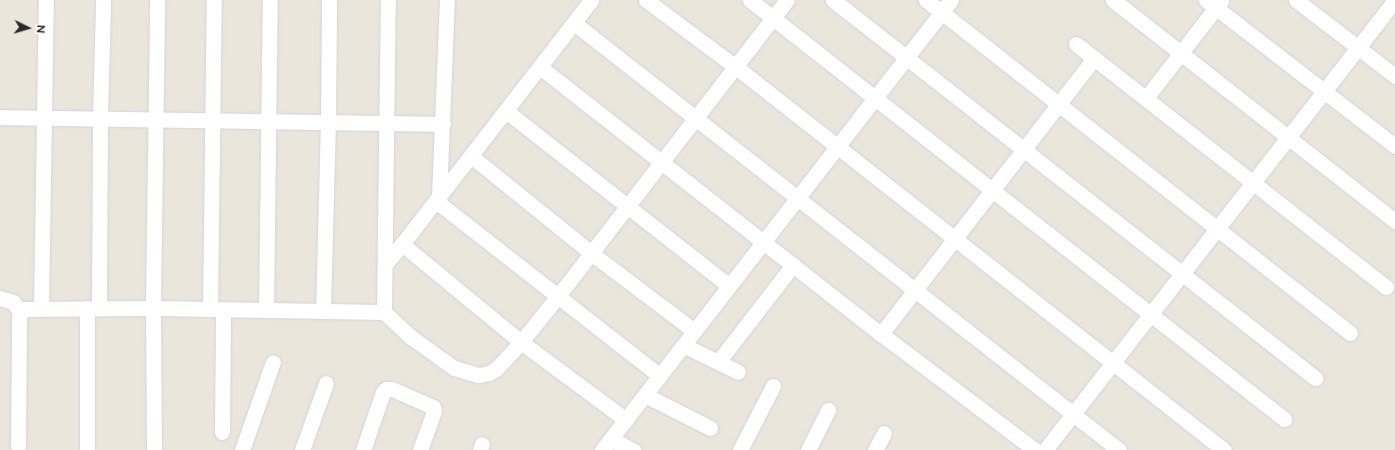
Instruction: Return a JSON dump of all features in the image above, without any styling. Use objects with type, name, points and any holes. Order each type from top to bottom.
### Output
[{"type":"street","points":[[41,308],[46,0]]},
{"type":"street","points":[[87,450],[103,0]]},
{"type":"street","points":[[154,450],[157,0]]},
{"type":"street","points":[[214,0],[212,120],[222,432]]},
{"type":"street","points":[[266,310],[270,0]]},
{"type":"street","points":[[323,311],[328,122],[329,0]]},
{"type":"street","points":[[384,312],[388,123],[388,0]]},
{"type":"street","points":[[438,199],[443,124],[446,0]]},
{"type":"street","points":[[386,263],[438,199],[591,0]]},
{"type":"street","points":[[646,0],[736,67],[1114,362],[1224,450]]},
{"type":"street","points":[[750,0],[1284,419]]},
{"type":"street","points":[[20,312],[24,309],[41,308],[154,308],[384,312],[411,338],[454,368],[470,373],[484,374],[496,369],[521,342],[787,0]]},
{"type":"street","points":[[833,0],[1184,273],[1315,378]]},
{"type":"street","points":[[926,0],[1350,333]]},
{"type":"street","points":[[633,450],[607,444],[951,0]]},
{"type":"street","points":[[1113,0],[1395,221]]},
{"type":"street","points":[[1296,0],[1395,76]]},
{"type":"street","points":[[1146,98],[1180,53],[1215,2],[1324,91],[1395,146]]},
{"type":"street","points":[[1045,450],[1184,273],[1392,3]]},
{"type":"street","points":[[574,23],[1119,450]]},
{"type":"street","points":[[1076,44],[1254,182],[1386,287]]},
{"type":"street","points":[[881,334],[1094,58]]},
{"type":"street","points":[[540,67],[881,334],[1035,450]]},
{"type":"street","points":[[506,111],[729,286]]},
{"type":"street","points":[[0,117],[443,124]]},
{"type":"street","points":[[471,156],[591,253],[694,331]]},
{"type":"street","points":[[438,199],[660,376]]},
{"type":"street","points":[[402,244],[521,342],[626,420]]},
{"type":"street","points":[[718,362],[793,265]]},
{"type":"street","points":[[0,298],[13,302],[20,312],[18,446]]},
{"type":"street","points":[[684,345],[738,372]]},
{"type":"street","points":[[242,450],[273,362]]},
{"type":"street","points":[[302,450],[326,383]]},
{"type":"street","points":[[740,450],[773,386]]},
{"type":"street","points":[[363,450],[386,389],[392,389],[433,407],[434,411],[420,450]]},
{"type":"street","points":[[645,395],[710,428]]},
{"type":"street","points":[[808,450],[828,410]]},
{"type":"street","points":[[875,450],[884,433]]}]
